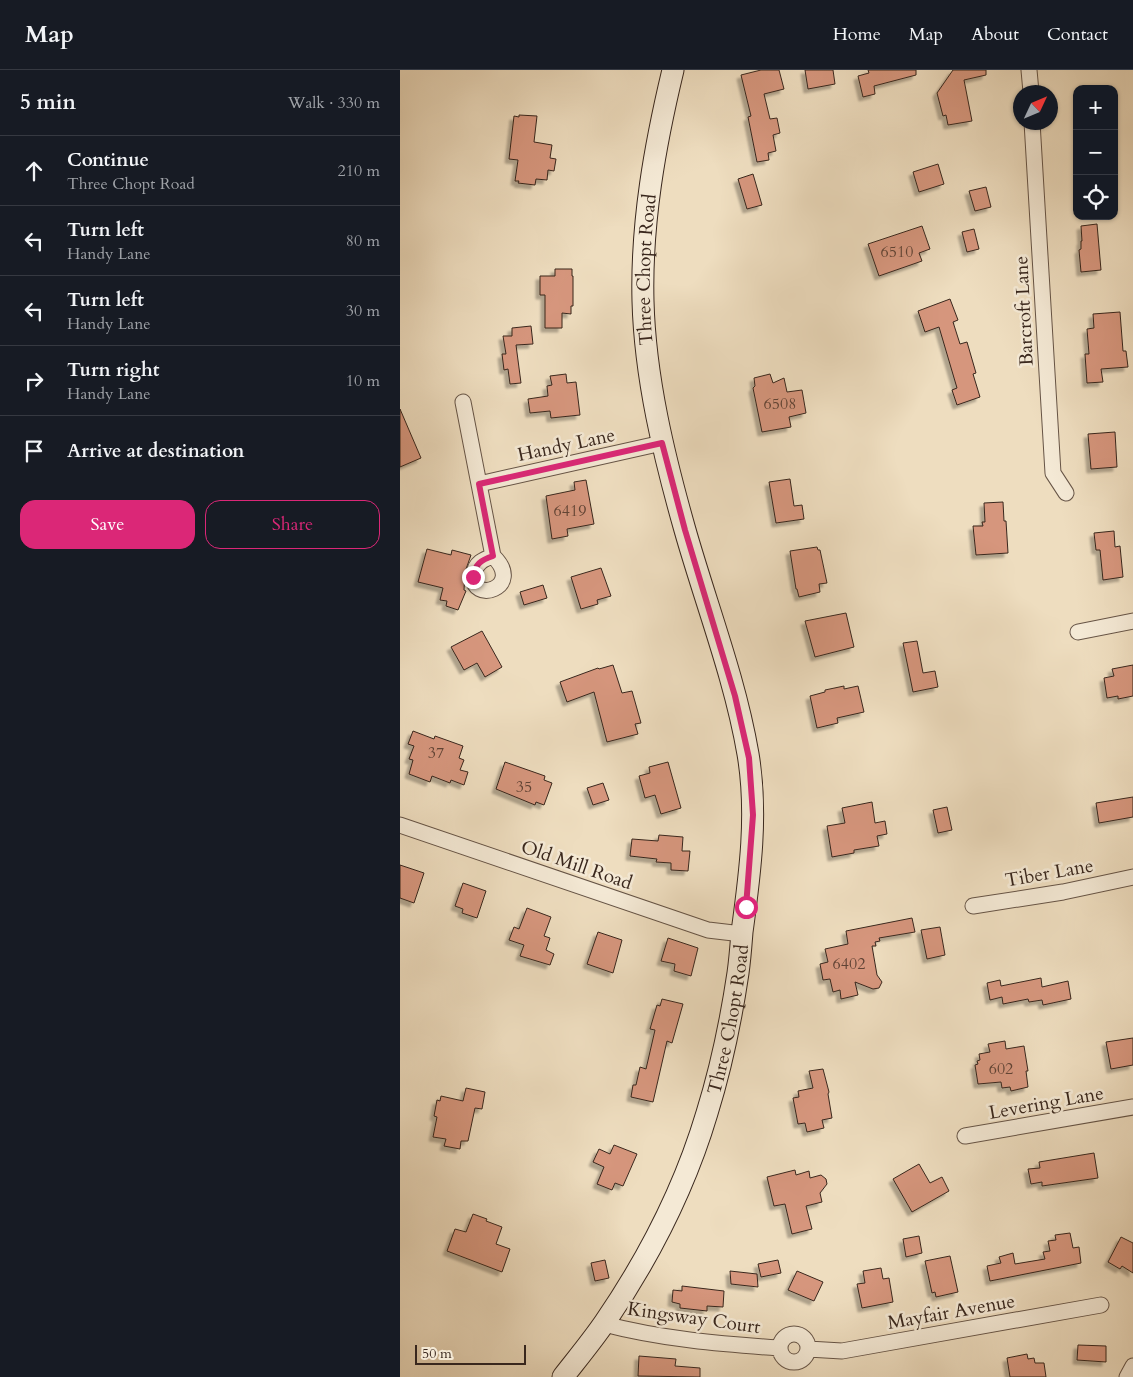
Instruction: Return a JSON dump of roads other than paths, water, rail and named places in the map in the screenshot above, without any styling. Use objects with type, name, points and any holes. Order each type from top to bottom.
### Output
[{"type":"main road","name":"Three Chopt Road","points":[[563,1377],[604,1324],[642,1262],[670,1208],[706,1115],[731,1014],[739,969],[746,907],[752,827],[752,784],[749,758],[735,696],[685,530],[662,443],[648,353],[643,305],[646,224],[652,175],[673,70]]},
{"type":"street","points":[[1029,70],[1030,85]]},
{"type":"street","name":"Barcroft Lane","points":[[1032,130],[1053,473],[1066,493]]},
{"type":"street","points":[[463,402],[493,556]]},
{"type":"street","name":"Handy Lane","points":[[479,484],[662,443]]},
{"type":"street","points":[[1078,632],[1133,621]]},
{"type":"street","name":"Old Mill Road","points":[[400,825],[708,930],[742,934]]},
{"type":"street","name":"Tiber Lane","points":[[972,906],[1063,892],[1133,877]]},
{"type":"street","name":"Levering Lane","points":[[965,1136],[1133,1107]]},
{"type":"street","name":"Mayfair Avenue","points":[[808,1349],[842,1351],[1101,1305]]},
{"type":"street","name":"Kingsway Court","points":[[604,1324],[624,1329],[720,1344],[779,1348]]},
{"type":"street","name":"Kingsway Court","points":[[794,1334],[806,1340],[808,1349],[804,1358],[800,1361],[791,1362],[782,1357],[779,1348],[782,1339],[794,1334]]},
{"type":"street","points":[[1127,1377],[1133,1366]]}]
